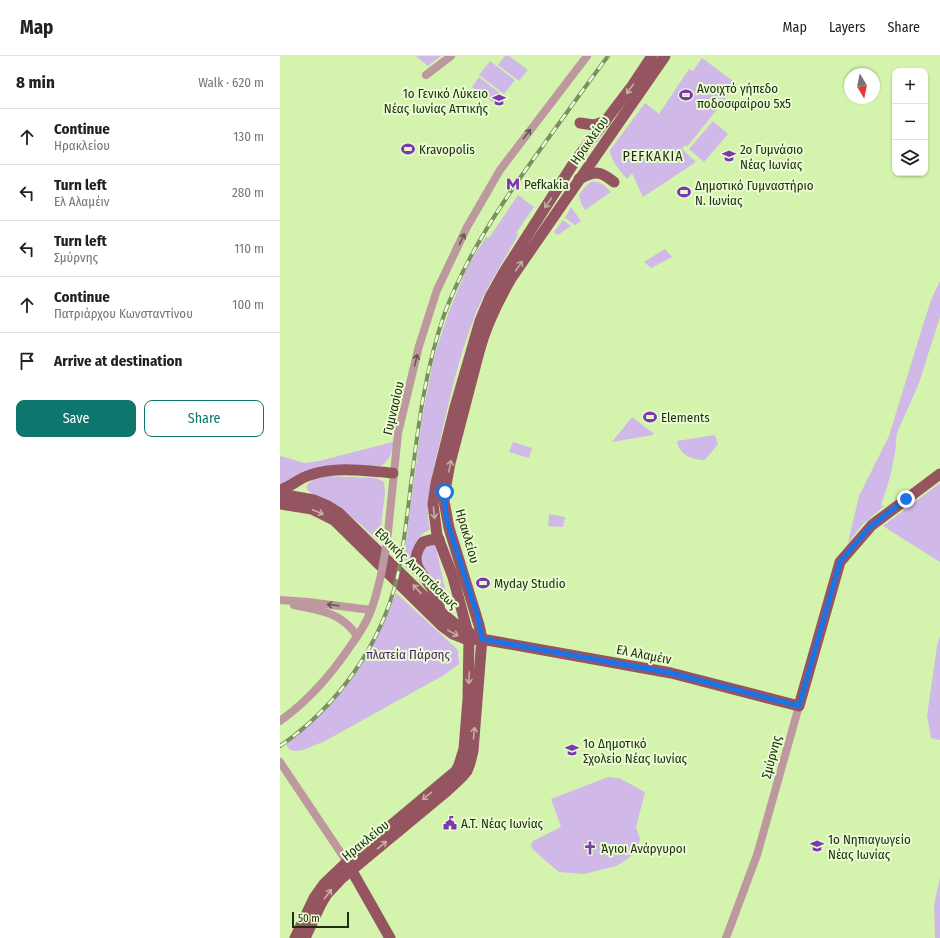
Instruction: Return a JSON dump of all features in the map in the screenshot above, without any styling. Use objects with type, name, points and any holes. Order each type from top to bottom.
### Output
[{"type":"main road","name":"Ηρακλείου","points":[[305,938],[327,894],[342,878],[349,866],[456,771],[464,749],[468,699],[469,636],[453,577],[439,540],[433,507],[436,482],[455,407],[480,321],[490,297],[504,272],[575,161],[632,86],[652,56]]},
{"type":"main road","name":"Ηρακλείου","points":[[294,938],[314,898],[328,880],[349,866],[447,791],[467,771],[472,751],[482,639],[477,614],[449,528],[446,513],[445,492],[450,463],[478,352],[494,309],[512,277],[578,180],[638,98],[665,56]]},
{"type":"main road","points":[[580,123],[594,125],[606,120]]},
{"type":"main road","points":[[578,180],[595,172],[605,174],[614,182]]},
{"type":"main road","points":[[280,490],[308,475],[330,471],[394,473]]},
{"type":"main road","name":"Σμύρνης","points":[[799,706],[840,562],[869,528],[940,474]]},
{"type":"main road","points":[[301,479],[300,490],[307,497],[314,500]]},
{"type":"main road","name":"Εθνικής Αντιστάσεως","points":[[280,494],[314,500],[326,505],[346,519],[420,593],[469,636]]},
{"type":"main road","name":"Εθνικής Αντιστάσεως","points":[[280,504],[312,509],[334,520],[442,626],[453,634],[482,639]]},
{"type":"main road","points":[[439,540],[423,542],[418,550],[416,563],[421,575],[434,592],[440,611]]},
{"type":"main road","name":"Ελ Αλαμέιν","points":[[482,639],[671,673],[799,706]]},
{"type":"main road","points":[[349,866],[390,938]]},
{"type":"street","points":[[426,75],[451,56]]},
{"type":"street","name":"Γυμνασίου","points":[[280,721],[298,708],[325,680],[357,636],[371,612],[381,575],[387,542],[398,433],[419,346],[437,290],[467,227],[500,170],[587,56]]},
{"type":"street","points":[[280,601],[308,602],[371,612]]},
{"type":"street","points":[[280,601],[334,615],[345,621],[357,636]]},
{"type":"street","name":"Σμύρνης","points":[[726,938],[757,855],[799,706]]},
{"type":"street","points":[[280,760],[349,866]]},
{"type":"green space","points":[[416,56],[441,56],[428,66]]},
{"type":"green space","points":[[505,56],[509,56],[528,70],[519,81],[498,65]]},
{"type":"green space","points":[[702,58],[737,84],[687,147],[685,145],[682,149],[696,162],[643,197],[632,173],[627,179],[614,162],[610,154],[610,150],[645,103],[659,114],[689,69],[693,71]]},
{"type":"green space","points":[[490,61],[515,80],[504,94],[479,75]]},
{"type":"green space","points":[[479,77],[501,94],[494,103],[472,87]]},
{"type":"green space","points":[[713,121],[728,134],[704,162],[689,149]]},
{"type":"green space","points":[[591,182],[602,184],[611,192],[585,210],[579,195]]},
{"type":"green space","points":[[518,195],[534,207],[516,233],[518,235],[478,307],[459,362],[433,471],[428,508],[430,530],[422,534],[414,546],[412,563],[415,576],[403,565],[422,419],[434,357],[449,311],[468,266],[486,237],[489,238]]},
{"type":"green space","points":[[571,207],[581,221],[575,225],[565,218]]},
{"type":"green space","points":[[563,220],[571,226],[558,235],[554,232]]},
{"type":"green space","points":[[665,249],[672,257],[651,268],[644,262]]},
{"type":"green space","points":[[940,281],[940,317],[919,383],[897,433],[890,477],[881,505],[884,506],[862,525],[848,543],[859,496],[889,436],[931,300]]},
{"type":"green space","points":[[632,417],[653,433],[653,435],[612,442]]},
{"type":"green space","points":[[715,435],[718,444],[705,460],[687,456],[678,446],[677,441]]},
{"type":"green space","points":[[393,442],[390,456],[381,466],[330,466],[280,486],[280,456],[305,463],[319,461]]},
{"type":"green space","points":[[513,442],[532,448],[529,458],[509,452]]},
{"type":"green space","points":[[326,476],[376,478],[384,482],[385,493],[379,542],[353,518],[339,508],[313,495],[307,489],[306,487],[312,481]]},
{"type":"green space","points":[[940,483],[940,562],[883,526]]},
{"type":"green space","points":[[549,514],[565,517],[563,527],[548,526]]},
{"type":"green space","points":[[435,543],[447,598],[444,599],[428,577],[422,565],[424,550],[431,544]]},
{"type":"green space","name":"πλατεία Πάρσης","points":[[396,593],[458,650],[459,664],[444,675],[325,741],[303,750],[290,750],[286,745],[314,721],[347,685],[366,656]]},
{"type":"green space","points":[[940,636],[940,740],[931,738],[927,716],[937,646]]},
{"type":"green space","points":[[608,777],[619,778],[645,792],[636,827],[640,839],[638,845],[633,854],[616,866],[584,874],[559,872],[540,856],[531,845],[533,841],[561,827],[551,799]]},
{"type":"green space","points":[[940,877],[940,938],[935,938],[934,905]]},
{"type":"railway","points":[[280,746],[320,713],[338,693],[354,672],[380,627],[390,603],[397,578],[405,531],[416,441],[427,378],[437,336],[452,294],[494,216],[608,56]]},
{"type":"place","name":"Ανοιχτό γήπεδο ποδοσφαίρου 5x5","points":[[686,95]]},
{"type":"place","name":"1ο Γενικό Λύκειο Νέας Ιωνίας Αττικής","points":[[499,100]]},
{"type":"place","name":"Kravopolis","points":[[408,149]]},
{"type":"place","name":"2ο Γυμνάσιο Νέας Ιωνίας","points":[[729,156]]},
{"type":"place","name":"Pefkakia","points":[[513,184]]},
{"type":"place","name":"Δημοτικό Γυμναστήριο Ν. Ιωνίας","points":[[684,192]]},
{"type":"place","name":"Elements","points":[[650,417]]},
{"type":"place","name":"Myday Studio","points":[[483,583]]},
{"type":"place","name":"1ο Δημοτικό Σχολείο Νέας Ιωνίας","points":[[572,750]]},
{"type":"place","name":"Α.Τ. Νέας Ιωνίας","points":[[450,823]]},
{"type":"place","name":"1ο Νηπιαγωγείο Νέας Ιωνίας","points":[[817,846]]},
{"type":"place","name":"Άγιοι Ανάργυροι","points":[[590,848]]},
{"type":"district","name":"PEFKAKIA","points":[[653,156]]},
{"type":"route","points":[[445,492],[444,501],[447,521],[477,614],[482,639],[671,673],[799,706],[840,562],[869,528],[906,499]]}]
